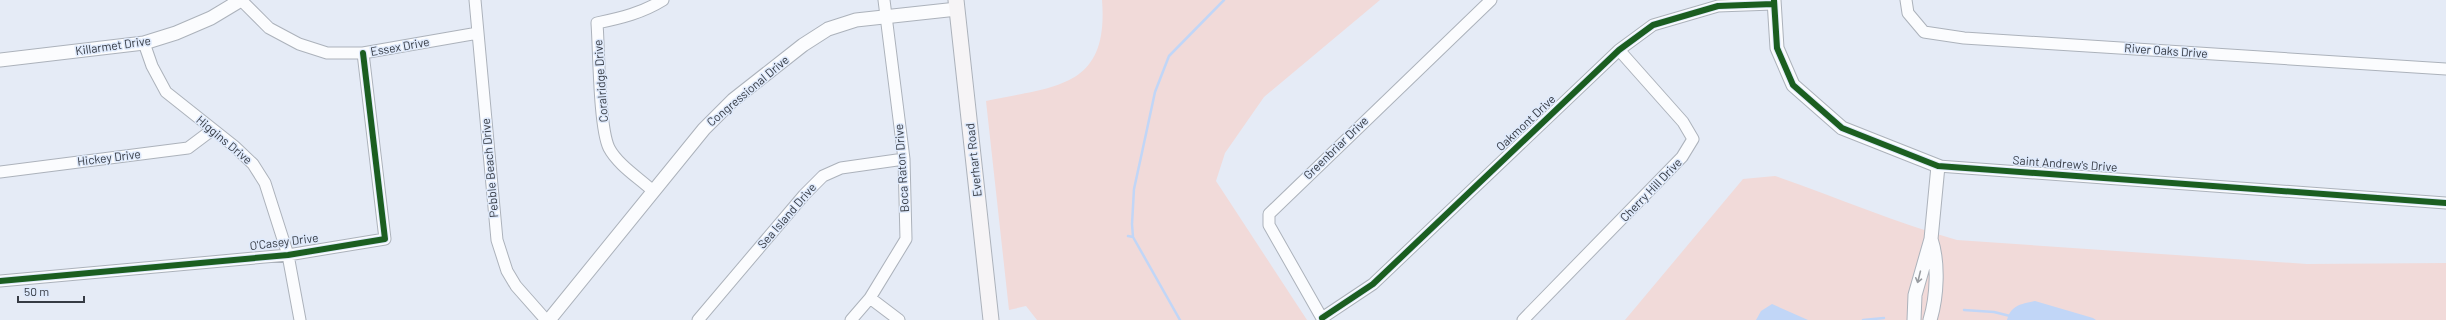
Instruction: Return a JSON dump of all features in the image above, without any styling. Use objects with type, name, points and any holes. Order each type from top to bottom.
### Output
[{"type":"main road","name":"Everhart Road","points":[[957,5],[991,320]]},
{"type":"street","name":"Essex Drive","points":[[241,0],[268,28],[299,44],[327,53],[363,53],[478,33]]},
{"type":"street","name":"Killarmet Drive","points":[[0,60],[144,43],[176,34],[211,18],[241,0]]},
{"type":"street","name":"Pebble Beach Drive","points":[[475,0],[497,240],[507,271],[516,286],[548,320]]},
{"type":"street","name":"Coralridge Drive","points":[[653,191],[619,160],[609,148],[604,128],[597,23],[626,17],[647,9],[663,0]]},
{"type":"street","name":"Boca Raton Drive","points":[[852,320],[870,298],[906,239],[904,159],[884,0]]},
{"type":"street","name":"Greenbriar Drive","points":[[1323,319],[1269,225],[1269,214],[1491,0]]},
{"type":"street","name":"River Oaks Drive","points":[[1906,0],[1908,13],[1924,32],[1964,38],[2446,69]]},
{"type":"street","name":"Oakmont Drive","points":[[1323,319],[1373,284],[1619,50],[1654,25],[1718,6],[1774,2]]},
{"type":"street","name":"Saint Andrew's Drive","points":[[1774,2],[1777,48],[1793,85],[1842,128],[1938,166],[2446,203]]},
{"type":"street","name":"Congressional Drive","points":[[548,320],[704,129],[718,114],[802,45],[828,29],[856,20],[957,5]]},
{"type":"street","name":"Higgins Drive","points":[[144,43],[152,66],[166,92],[234,146],[253,164],[265,184],[288,255],[300,320]]},
{"type":"street","name":"Cherry Hill Drive","points":[[1523,320],[1682,157],[1693,138],[1683,122],[1619,50]]},
{"type":"street","name":"O'Casey Drive","points":[[0,281],[288,255],[385,238],[363,53]]},
{"type":"street","name":"Hickey Drive","points":[[0,172],[188,148],[212,130]]},
{"type":"street","name":"Sea Island Drive","points":[[698,320],[804,195],[823,176],[841,168],[904,159]]},
{"type":"street","points":[[1914,320],[1915,295],[1931,240],[1938,166]]},
{"type":"street","points":[[1930,320],[1935,303],[1934,249],[1931,240]]},
{"type":"street","points":[[870,298],[899,320]]},
{"type":"shaded area","points":[[1102,0],[1380,0],[1264,97],[1225,153],[1216,181],[1307,320],[1037,320],[1026,306],[1009,310],[986,101],[1055,86],[1072,78],[1087,67],[1097,51],[1102,29]]},
{"type":"shaded area","points":[[1775,176],[1889,218],[1957,240],[2307,264],[2446,263],[2446,320],[1625,320],[1743,179]]},
{"type":"water","points":[[2035,301],[2096,320],[2007,320],[2014,308],[2021,304]]},
{"type":"water","points":[[1772,304],[1808,320],[1756,320],[1761,311]]},
{"type":"waterway","points":[[1128,236],[1133,237],[1132,224],[1134,189],[1155,92],[1169,56],[1224,0]]},
{"type":"waterway","points":[[1133,237],[1180,320]]},
{"type":"waterway","points":[[1964,310],[1994,312],[2010,316]]},
{"type":"waterway","points":[[1863,320],[1884,318]]},
{"type":"cycle path","points":[[1774,0],[1777,48],[1793,85],[1842,128],[1938,166],[2446,203]]},
{"type":"cycle path","points":[[1322,318],[1373,284],[1619,50],[1653,25],[1718,6],[1773,4]]},
{"type":"cycle path","points":[[0,281],[288,255],[385,239],[363,53]]}]
